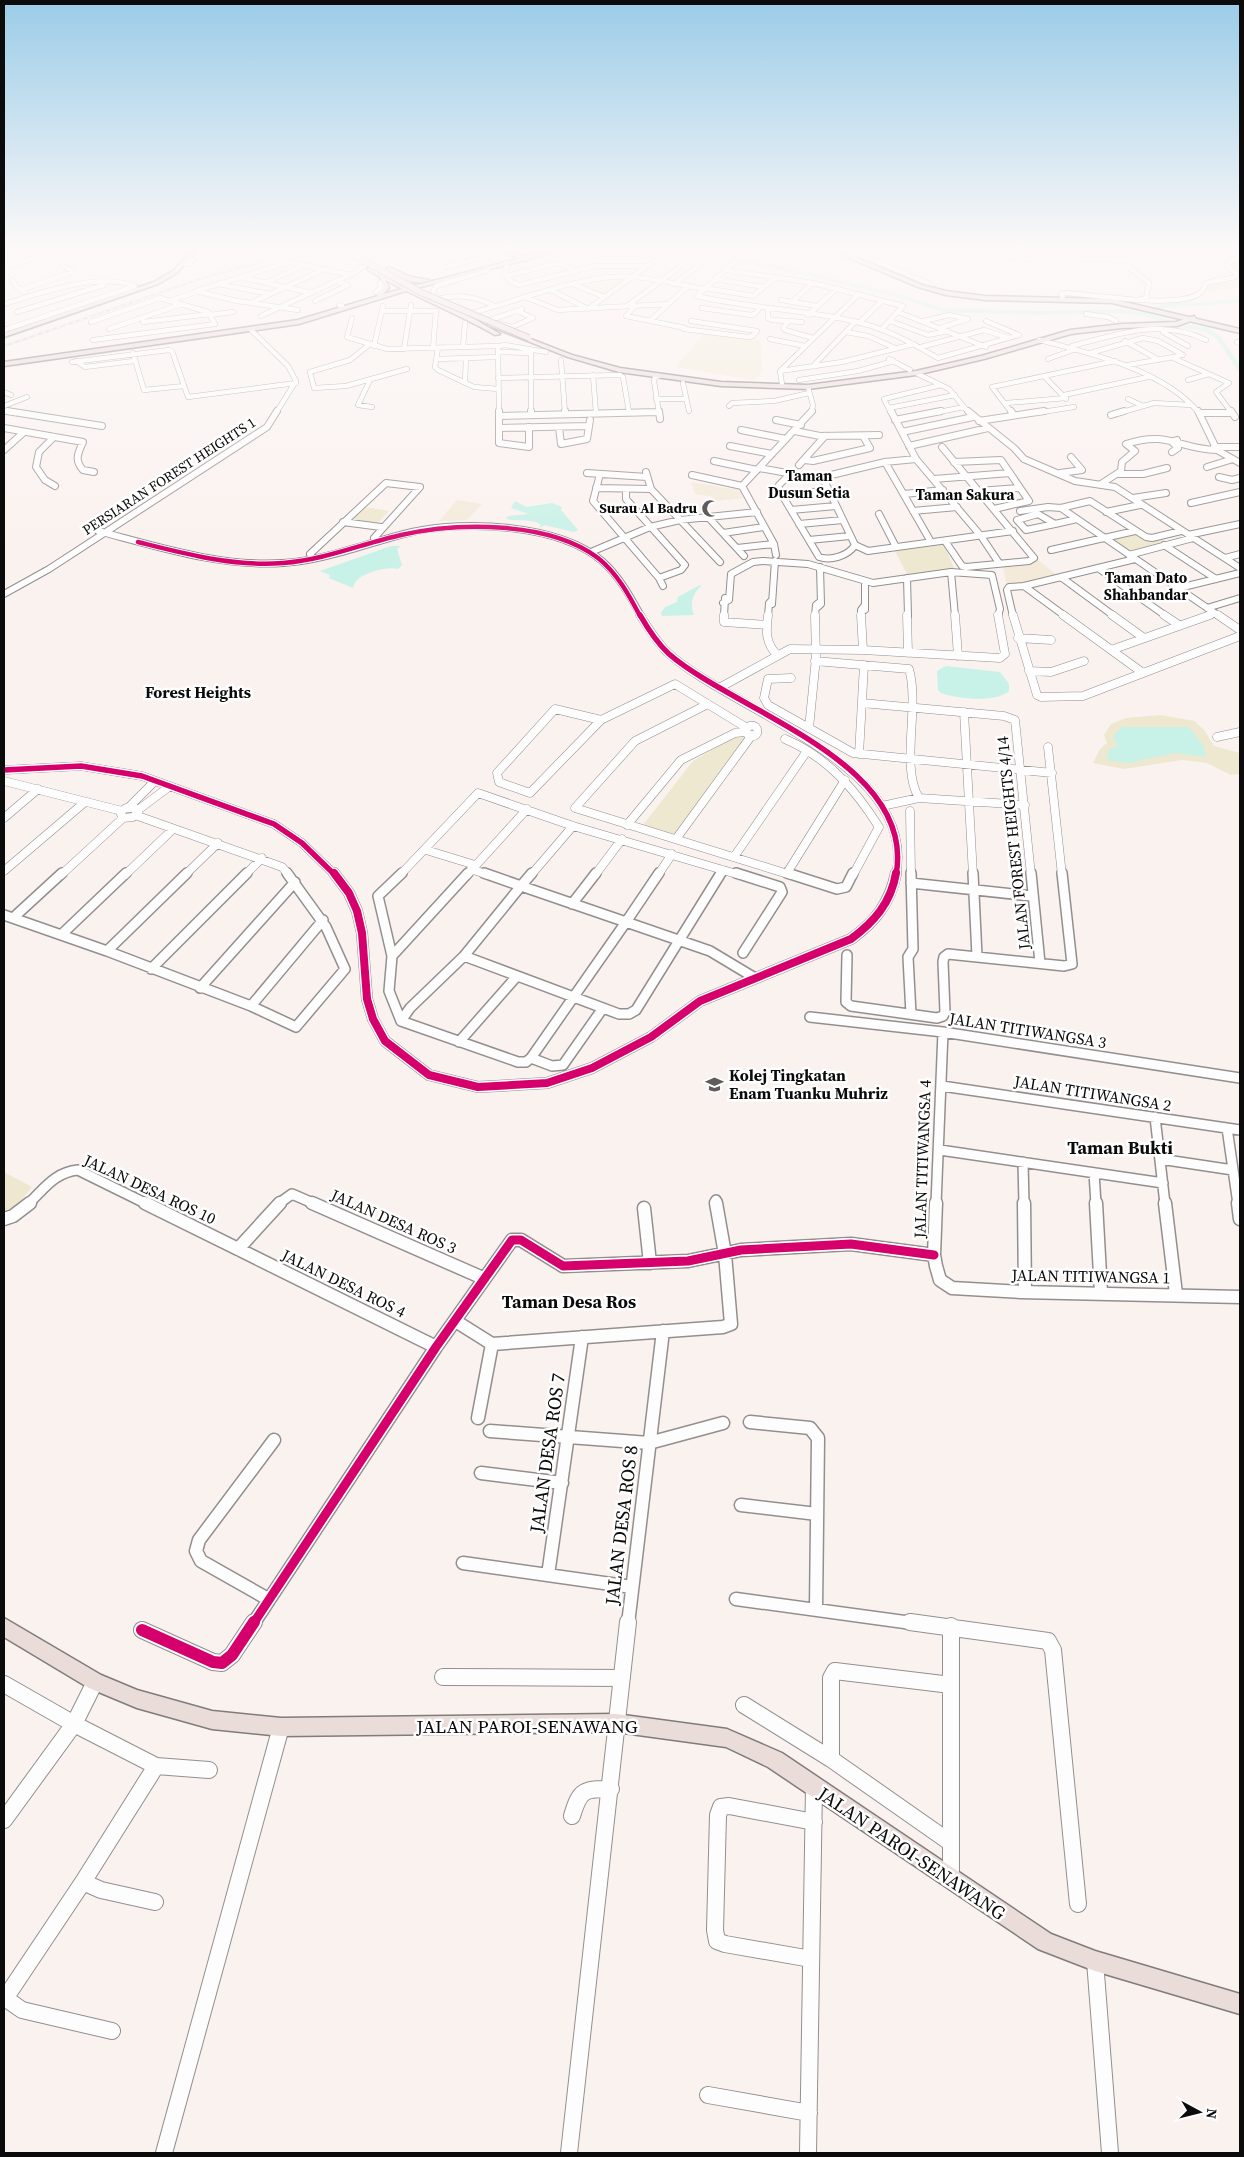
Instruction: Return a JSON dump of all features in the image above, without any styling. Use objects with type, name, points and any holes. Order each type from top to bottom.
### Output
[{"type":"highway","points":[[4,362],[61,353]]},
{"type":"highway","points":[[17,360],[75,353]]},
{"type":"main road","points":[[549,353],[594,364],[659,376],[721,384],[808,390],[982,358],[999,353]]},
{"type":"main road","points":[[565,353],[594,364]]},
{"type":"main road","points":[[572,353],[596,361],[636,369],[731,382],[782,384],[841,381],[913,371],[979,353]]},
{"type":"main road","points":[[574,353],[636,369]]},
{"type":"main road","name":"JALAN PAROI-SENAWANG","points":[[4,1628],[95,1682],[137,1699],[212,1720],[281,1727],[616,1723],[727,1738],[775,1760],[1045,1942],[1095,1961],[1240,2004]]},
{"type":"street","points":[[134,361],[85,367],[74,362],[150,353]]},
{"type":"street","points":[[173,353],[188,397],[200,397],[288,384]]},
{"type":"street","points":[[265,353],[280,365],[288,384]]},
{"type":"street","points":[[273,353],[284,362],[288,384]]},
{"type":"street","points":[[362,353],[350,361],[310,373],[314,388],[370,380],[406,369]]},
{"type":"street","points":[[436,353],[436,369],[481,388],[498,389]]},
{"type":"street","points":[[437,359],[466,358],[494,353]]},
{"type":"street","points":[[498,353],[499,443],[529,447],[529,427]]},
{"type":"street","points":[[520,353],[531,353],[531,414]]},
{"type":"street","points":[[780,371],[798,353]]},
{"type":"street","points":[[817,366],[815,364],[826,353]]},
{"type":"street","points":[[780,371],[817,366],[877,353],[941,385],[955,395],[973,417],[1014,448],[1024,459],[1036,463],[1044,469],[1080,482],[1115,487],[1133,498],[1140,506],[1240,568]]},
{"type":"street","points":[[930,353],[938,358],[958,353]]},
{"type":"street","points":[[1048,358],[1063,353]]},
{"type":"street","points":[[1090,353],[1128,364],[1190,354]]},
{"type":"street","points":[[1112,353],[1192,405],[1200,413],[1216,449],[1240,463]]},
{"type":"street","points":[[1146,353],[1159,360]]},
{"type":"street","points":[[1179,353],[1183,355]]},
{"type":"street","points":[[133,354],[146,391],[184,386]]},
{"type":"street","points":[[465,382],[466,358]]},
{"type":"street","points":[[1173,358],[1229,383],[1216,392],[1233,415],[1200,413]]},
{"type":"street","points":[[562,360],[564,414]]},
{"type":"street","points":[[799,380],[858,371],[894,361]]},
{"type":"street","points":[[1013,414],[992,387],[1116,361]]},
{"type":"street","points":[[780,371],[782,384]]},
{"type":"street","points":[[1188,380],[1209,374]]},
{"type":"street","points":[[498,378],[593,375],[623,377],[629,412]]},
{"type":"street","points":[[559,426],[561,444],[589,438],[593,413],[593,375]]},
{"type":"street","points":[[659,376],[655,376],[654,381],[660,419]]},
{"type":"street","points":[[979,421],[1013,414],[1074,407],[1044,376]]},
{"type":"street","points":[[1006,403],[1065,397],[1148,377]]},
{"type":"street","points":[[370,380],[370,384],[358,405],[372,407]]},
{"type":"street","points":[[683,383],[688,411]]},
{"type":"street","name":"PERSIARAN FOREST HEIGHTS 1","points":[[4,588],[124,520],[267,427],[288,384]]},
{"type":"street","name":"PERSIARAN FOREST HEIGHTS 1","points":[[4,594],[85,546],[101,532],[260,427],[288,384]]},
{"type":"street","points":[[941,385],[885,398],[915,456],[981,536],[999,563]]},
{"type":"street","points":[[729,406],[732,403],[774,401],[808,390],[813,406],[811,414],[742,486]]},
{"type":"street","points":[[4,392],[11,395]]},
{"type":"street","points":[[889,408],[955,395]]},
{"type":"street","points":[[4,406],[27,397]]},
{"type":"street","points":[[656,399],[686,398]]},
{"type":"street","points":[[1128,400],[1143,406]]},
{"type":"street","points":[[1111,415],[1162,403],[1192,405]]},
{"type":"street","points":[[895,420],[964,407]]},
{"type":"street","points":[[4,411],[102,426]]},
{"type":"street","points":[[499,416],[658,412]]},
{"type":"street","points":[[902,432],[973,417]]},
{"type":"street","points":[[776,420],[801,425]]},
{"type":"street","points":[[499,428],[590,426]]},
{"type":"street","points":[[4,428],[83,442],[76,454],[77,463],[83,470],[94,472]]},
{"type":"street","points":[[909,446],[988,428]]},
{"type":"street","points":[[741,430],[786,440]]},
{"type":"street","points":[[795,431],[825,436],[880,435]]},
{"type":"street","points":[[4,450],[24,432]]},
{"type":"street","points":[[799,466],[825,436]]},
{"type":"street","points":[[834,436],[843,453]]},
{"type":"street","points":[[804,460],[813,461],[870,448],[863,436]]},
{"type":"street","points":[[1101,484],[1118,474],[1121,471],[1122,462],[1135,451],[1126,444],[1157,436],[1180,441],[1200,450],[1240,447]]},
{"type":"street","points":[[54,437],[39,452],[36,466],[40,475],[55,486]]},
{"type":"street","points":[[1172,452],[1178,448],[1173,440],[1180,441]]},
{"type":"street","points":[[730,446],[772,454]]},
{"type":"street","points":[[942,448],[980,491],[1034,558],[1029,561],[977,567],[962,566],[945,540]]},
{"type":"street","points":[[714,461],[790,474],[822,476],[915,456]]},
{"type":"street","points":[[1059,473],[1082,470],[1071,457]]},
{"type":"street","points":[[954,462],[998,458],[1004,463],[1029,501],[994,509]]},
{"type":"street","points":[[1207,467],[1233,460]]},
{"type":"street","points":[[885,462],[931,542]]},
{"type":"street","points":[[1118,474],[1143,474],[1167,468]]},
{"type":"street","points":[[587,473],[646,475],[651,489],[720,562]]},
{"type":"street","points":[[934,479],[1010,473]]},
{"type":"street","points":[[600,474],[593,500],[664,586]]},
{"type":"street","points":[[790,474],[779,485],[781,494],[822,559],[850,552],[855,546]]},
{"type":"street","points":[[692,475],[742,486],[774,544],[775,558],[771,602],[766,625],[769,648],[777,655]]},
{"type":"street","points":[[822,476],[855,546],[868,550],[1013,531]]},
{"type":"street","points":[[1219,477],[1232,480],[1240,478]]},
{"type":"street","points":[[310,554],[386,482],[420,488],[374,538]]},
{"type":"street","points":[[596,488],[651,489]]},
{"type":"street","points":[[980,491],[1019,488]]},
{"type":"street","points":[[626,490],[626,499],[685,565],[684,569],[659,578]]},
{"type":"street","points":[[904,494],[943,490]]},
{"type":"street","points":[[781,494],[829,491]]},
{"type":"street","points":[[1191,504],[1240,492]]},
{"type":"street","points":[[1133,498],[1166,493]]},
{"type":"street","points":[[1020,511],[1048,507],[1061,508],[1088,501],[1149,538],[1181,531]]},
{"type":"street","points":[[791,510],[836,506]]},
{"type":"street","points":[[913,511],[957,506]]},
{"type":"street","points":[[1106,512],[1140,506]]},
{"type":"street","points":[[1061,508],[1105,539],[1181,587],[1240,630]]},
{"type":"street","points":[[591,552],[650,527],[680,520],[756,512]]},
{"type":"street","points":[[879,514],[896,547]]},
{"type":"street","points":[[1054,524],[1038,514],[1017,520],[1026,530],[1054,524],[1077,519]]},
{"type":"street","points":[[708,517],[744,556]]},
{"type":"street","points":[[124,520],[117,528],[117,532],[124,538]]},
{"type":"street","points":[[800,524],[843,520]]},
{"type":"street","points":[[343,522],[382,528]]},
{"type":"street","points":[[1240,524],[1164,545],[1098,568],[1024,586],[1012,586],[1008,590],[1018,638],[1037,694],[1048,698],[1083,696],[1240,636]]},
{"type":"street","points":[[723,533],[764,527]]},
{"type":"street","points":[[4,770],[81,766],[124,772],[156,781],[274,824],[302,843],[329,867],[349,893],[357,911],[362,933],[368,999],[373,1019],[385,1041],[429,1075],[478,1087],[522,1086],[546,1083],[592,1068],[651,1038],[700,1001],[852,939],[866,929],[880,914],[890,897],[896,874],[898,844],[893,826],[880,803],[844,763],[814,743],[684,666],[660,645],[614,571],[591,552],[562,540],[529,532],[458,528],[399,535],[328,556],[284,563],[236,564],[206,559],[101,532]]},
{"type":"street","points":[[1051,550],[1135,531]]},
{"type":"street","points":[[809,540],[850,536]]},
{"type":"street","points":[[85,546],[104,539],[124,538]]},
{"type":"street","points":[[738,548],[774,544]]},
{"type":"street","points":[[1164,545],[1216,579]]},
{"type":"street","points":[[318,547],[328,556]]},
{"type":"street","points":[[1225,558],[1240,554]]},
{"type":"street","points":[[719,688],[790,649],[816,648],[958,656],[1004,657],[1005,654],[997,618],[1000,609],[992,575],[950,572],[873,583],[820,567],[775,558],[753,562],[731,574],[729,600],[723,603],[724,622],[766,625]]},
{"type":"street","points":[[809,728],[816,660],[820,567]]},
{"type":"street","points":[[1098,568],[1179,625]]},
{"type":"street","points":[[950,572],[958,656]]},
{"type":"street","points":[[1181,587],[1240,573]]},
{"type":"street","points":[[1061,577],[1144,638]]},
{"type":"street","points":[[907,578],[908,653]]},
{"type":"street","points":[[863,650],[865,582]]},
{"type":"street","points":[[1024,586],[1143,673]]},
{"type":"street","points":[[1208,608],[1240,598]]},
{"type":"street","points":[[1111,650],[1215,613]]},
{"type":"street","points":[[1018,638],[1051,640]]},
{"type":"street","points":[[816,660],[905,667],[909,670],[912,708],[911,759],[916,795]]},
{"type":"street","points":[[1029,671],[1051,672],[1084,661]]},
{"type":"street","points":[[859,754],[864,665]]},
{"type":"street","points":[[790,678],[768,679],[764,698],[768,705],[846,750],[859,754],[1052,773]]},
{"type":"street","points":[[601,720],[555,710],[497,772],[499,782],[530,793],[601,720],[675,684],[751,731]]},
{"type":"street","points":[[862,703],[964,712],[977,956]]},
{"type":"street","points":[[708,704],[635,741],[575,808],[837,889],[846,887],[879,827]]},
{"type":"street","name":"JALAN FOREST HEIGHTS 4/14","points":[[964,712],[1004,716],[1015,720],[1022,770],[1031,896],[1040,963]]},
{"type":"street","points":[[627,825],[681,760],[735,733],[751,731],[773,720]]},
{"type":"street","points":[[676,839],[751,731]]},
{"type":"street","points":[[1217,737],[1240,732]]},
{"type":"street","points":[[785,739],[807,751],[845,780],[864,801],[879,827]]},
{"type":"street","points":[[847,955],[846,1002],[851,1006],[937,1018],[943,1016],[945,1012],[944,957],[948,954],[1064,966],[1072,964],[1074,959],[1048,747]]},
{"type":"street","points":[[734,857],[807,751]]},
{"type":"street","points":[[787,873],[845,780]]},
{"type":"street","points":[[4,781],[129,812],[172,830],[218,843],[282,866],[323,920],[337,944],[345,969],[296,1027],[251,1006],[107,951],[4,915]]},
{"type":"street","points":[[13,918],[129,812],[156,781]]},
{"type":"street","points":[[129,812],[170,786]]},
{"type":"street","points":[[4,818],[38,790]]},
{"type":"street","points":[[672,854],[574,997],[531,1058],[526,1062],[518,1062],[401,1021],[388,991],[392,956],[378,896],[426,850],[478,793],[573,826],[672,854],[782,889],[743,953]]},
{"type":"street","points":[[880,803],[916,795],[1025,805]]},
{"type":"street","points":[[880,803],[903,801],[916,795]]},
{"type":"street","points":[[4,871],[85,802]]},
{"type":"street","points":[[392,956],[527,809]]},
{"type":"street","points":[[910,811],[913,949],[908,957],[911,1014]]},
{"type":"street","points":[[401,1021],[410,1008],[464,956],[573,826]]},
{"type":"street","points":[[879,827],[893,826]]},
{"type":"street","points":[[61,936],[172,830]]},
{"type":"street","points":[[572,904],[622,840]]},
{"type":"street","points":[[107,951],[218,843]]},
{"type":"street","points":[[426,850],[521,886],[680,940],[733,962],[756,978]]},
{"type":"street","points":[[150,969],[262,858]]},
{"type":"street","points":[[464,956],[619,1014],[629,1014],[636,1010],[724,870]]},
{"type":"street","points":[[200,988],[295,882]]},
{"type":"street","points":[[911,883],[1031,896]]},
{"type":"street","points":[[251,1006],[323,920]]},
{"type":"street","points":[[459,1042],[517,976]]},
{"type":"street","points":[[531,1058],[552,1066],[563,1065],[603,1008]]},
{"type":"street","name":"JALAN TITIWANGSA 3","points":[[810,1017],[943,1032],[1240,1078]]},
{"type":"street","name":"JALAN TITIWANGSA 4","points":[[943,1032],[940,1150],[934,1255],[937,1277],[943,1285]]},
{"type":"street","name":"JALAN TITIWANGSA 2","points":[[942,1086],[1240,1130]]},
{"type":"street","points":[[1155,1118],[1176,1294]]},
{"type":"street","points":[[1227,1128],[1233,1170],[1238,1185],[1240,1219]]},
{"type":"street","points":[[940,1150],[1163,1183]]},
{"type":"street","points":[[1160,1159],[1233,1170]]},
{"type":"street","points":[[1022,1162],[1026,1292]]},
{"type":"street","name":"JALAN DESA ROS 10","points":[[4,1219],[15,1216],[65,1171],[73,1169],[238,1249]]},
{"type":"street","points":[[1094,1173],[1101,1292]]},
{"type":"street","name":"JALAN DESA ROS 3","points":[[238,1249],[284,1198],[292,1194],[483,1278]]},
{"type":"street","points":[[457,1322],[492,1344],[724,1327],[731,1324],[725,1254],[716,1200]]},
{"type":"street","points":[[644,1208],[650,1263]]},
{"type":"street","points":[[142,1630],[214,1662],[222,1663],[232,1655],[436,1347],[457,1322],[483,1278],[512,1240],[521,1240],[563,1266],[688,1261],[741,1250],[851,1244],[934,1255]]},
{"type":"street","name":"JALAN DESA ROS 4","points":[[238,1249],[436,1347]]},
{"type":"street","name":"JALAN TITIWANGSA 1","points":[[943,1285],[952,1288],[1026,1292],[1101,1292],[1240,1297]]},
{"type":"street","name":"JALAN DESA ROS 8","points":[[569,2153],[611,1789],[616,1723],[663,1331]]},
{"type":"street","name":"JALAN DESA ROS 7","points":[[548,1575],[582,1337]]},
{"type":"street","points":[[478,1418],[492,1344]]},
{"type":"street","points":[[750,1422],[810,1428],[818,1438],[816,1609]]},
{"type":"street","points":[[490,1431],[649,1443],[723,1423]]},
{"type":"street","points":[[268,1599],[202,1561],[196,1551],[199,1540],[274,1440]]},
{"type":"street","points":[[481,1473],[562,1483]]},
{"type":"street","points":[[741,1505],[817,1514]]},
{"type":"street","points":[[463,1563],[632,1587]]},
{"type":"street","points":[[736,1599],[951,1626],[1039,1638],[1048,1641],[1053,1650],[1078,1904]]},
{"type":"street","points":[[951,1626],[951,1879]]},
{"type":"street","points":[[831,1759],[832,1678],[835,1671],[951,1685]]},
{"type":"street","points":[[443,1677],[622,1678]]},
{"type":"street","points":[[4,1820],[74,1724],[95,1682]]},
{"type":"street","points":[[4,1684],[74,1724],[156,1766],[209,1770]]},
{"type":"street","points":[[744,1705],[831,1759],[951,1843]]},
{"type":"street","points":[[164,2153],[281,1727]]},
{"type":"street","points":[[112,2031],[22,2010],[4,1999],[83,1882],[156,1766]]},
{"type":"street","points":[[808,2153],[814,1787]]},
{"type":"street","points":[[572,1816],[578,1797],[588,1789],[611,1789]]},
{"type":"street","points":[[811,1960],[717,1941],[714,1930],[718,1815],[721,1807],[729,1806],[814,1822]]},
{"type":"street","points":[[83,1882],[101,1890],[155,1902]]},
{"type":"street","points":[[1095,1961],[1110,2153]]},
{"type":"street","points":[[708,2095],[809,2113]]},
{"type":"shaded area","points":[[687,353],[761,353],[762,368],[758,378],[752,380],[676,367]]},
{"type":"shaded area","points":[[691,482],[739,490],[743,498],[716,501],[710,496],[695,494]]},
{"type":"shaded area","points":[[457,500],[482,504],[467,520],[439,521]]},
{"type":"shaded area","points":[[360,506],[389,511],[376,525],[346,520]]},
{"type":"shaded area","points":[[1135,531],[1158,537],[1166,543],[1129,555],[1107,538]]},
{"type":"shaded area","points":[[943,543],[955,570],[908,576],[895,551]]},
{"type":"shaded area","points":[[1037,559],[1058,576],[1007,586],[1003,567]]},
{"type":"shaded area","points":[[1160,715],[1195,721],[1205,731],[1214,746],[1240,753],[1240,774],[1231,775],[1207,763],[1182,760],[1124,769],[1093,763],[1100,749],[1107,743],[1104,735],[1111,724],[1126,718]]},
{"type":"shaded area","points":[[738,735],[745,735],[746,739],[679,833],[674,834],[646,828],[643,825],[693,761]]},
{"type":"shaded area","points":[[4,1172],[32,1187],[13,1210],[4,1213]]},
{"type":"water","points":[[515,501],[527,507],[552,503],[562,507],[561,510],[578,530],[574,532],[544,525],[539,527],[541,525],[534,522],[506,519],[508,516],[529,514],[511,508]]},
{"type":"water","points":[[391,546],[401,546],[397,549],[402,565],[398,569],[380,570],[365,575],[359,578],[353,588],[329,578],[330,575],[320,571]]},
{"type":"water","points":[[700,585],[693,599],[694,615],[662,616],[661,613],[665,607],[677,602],[678,597]]},
{"type":"water","points":[[946,666],[1000,672],[1009,684],[1009,691],[995,697],[976,699],[941,693],[938,690],[937,671]]},
{"type":"water","points":[[1122,727],[1189,727],[1203,745],[1206,757],[1175,753],[1128,763],[1107,760],[1109,750],[1118,746],[1113,736]]},
{"type":"waterway","points":[[1229,353],[1240,370]]},
{"type":"cycle path","points":[[4,770],[81,766],[142,776],[274,824],[302,843],[329,867],[349,893],[357,911],[362,933],[367,999],[373,1019],[385,1041],[429,1075],[447,1081],[478,1087],[522,1086],[547,1083],[592,1068],[651,1037],[700,1001],[851,939],[869,925],[888,901],[897,870],[897,844],[890,820],[878,799],[842,763],[798,734],[698,676],[662,648],[619,580],[600,559],[589,551],[560,539],[542,535],[507,529],[472,527],[418,531],[314,559],[264,564],[246,564],[210,559],[138,542]]},
{"type":"cycle path","points":[[142,1630],[213,1662],[222,1663],[232,1655],[436,1347],[512,1240],[521,1240],[563,1266],[688,1261],[741,1250],[851,1244],[934,1255]]},
{"type":"place","name":"Surau Al Badru","points":[[711,508]]},
{"type":"place","name":"Kolej Tingkatan Enam Tuanku Muhriz","points":[[715,1084]]},
{"type":"district","name":"Taman Dusun Setia","points":[[809,484]]},
{"type":"district","name":"Taman Sakura","points":[[965,495]]},
{"type":"district","name":"Taman Dato Shahbandar","points":[[1146,586]]},
{"type":"district","name":"Forest Heights","points":[[198,692]]},
{"type":"district","name":"Taman Bukti","points":[[1120,1148]]},
{"type":"district","name":"Taman Desa Ros","points":[[569,1302]]}]
